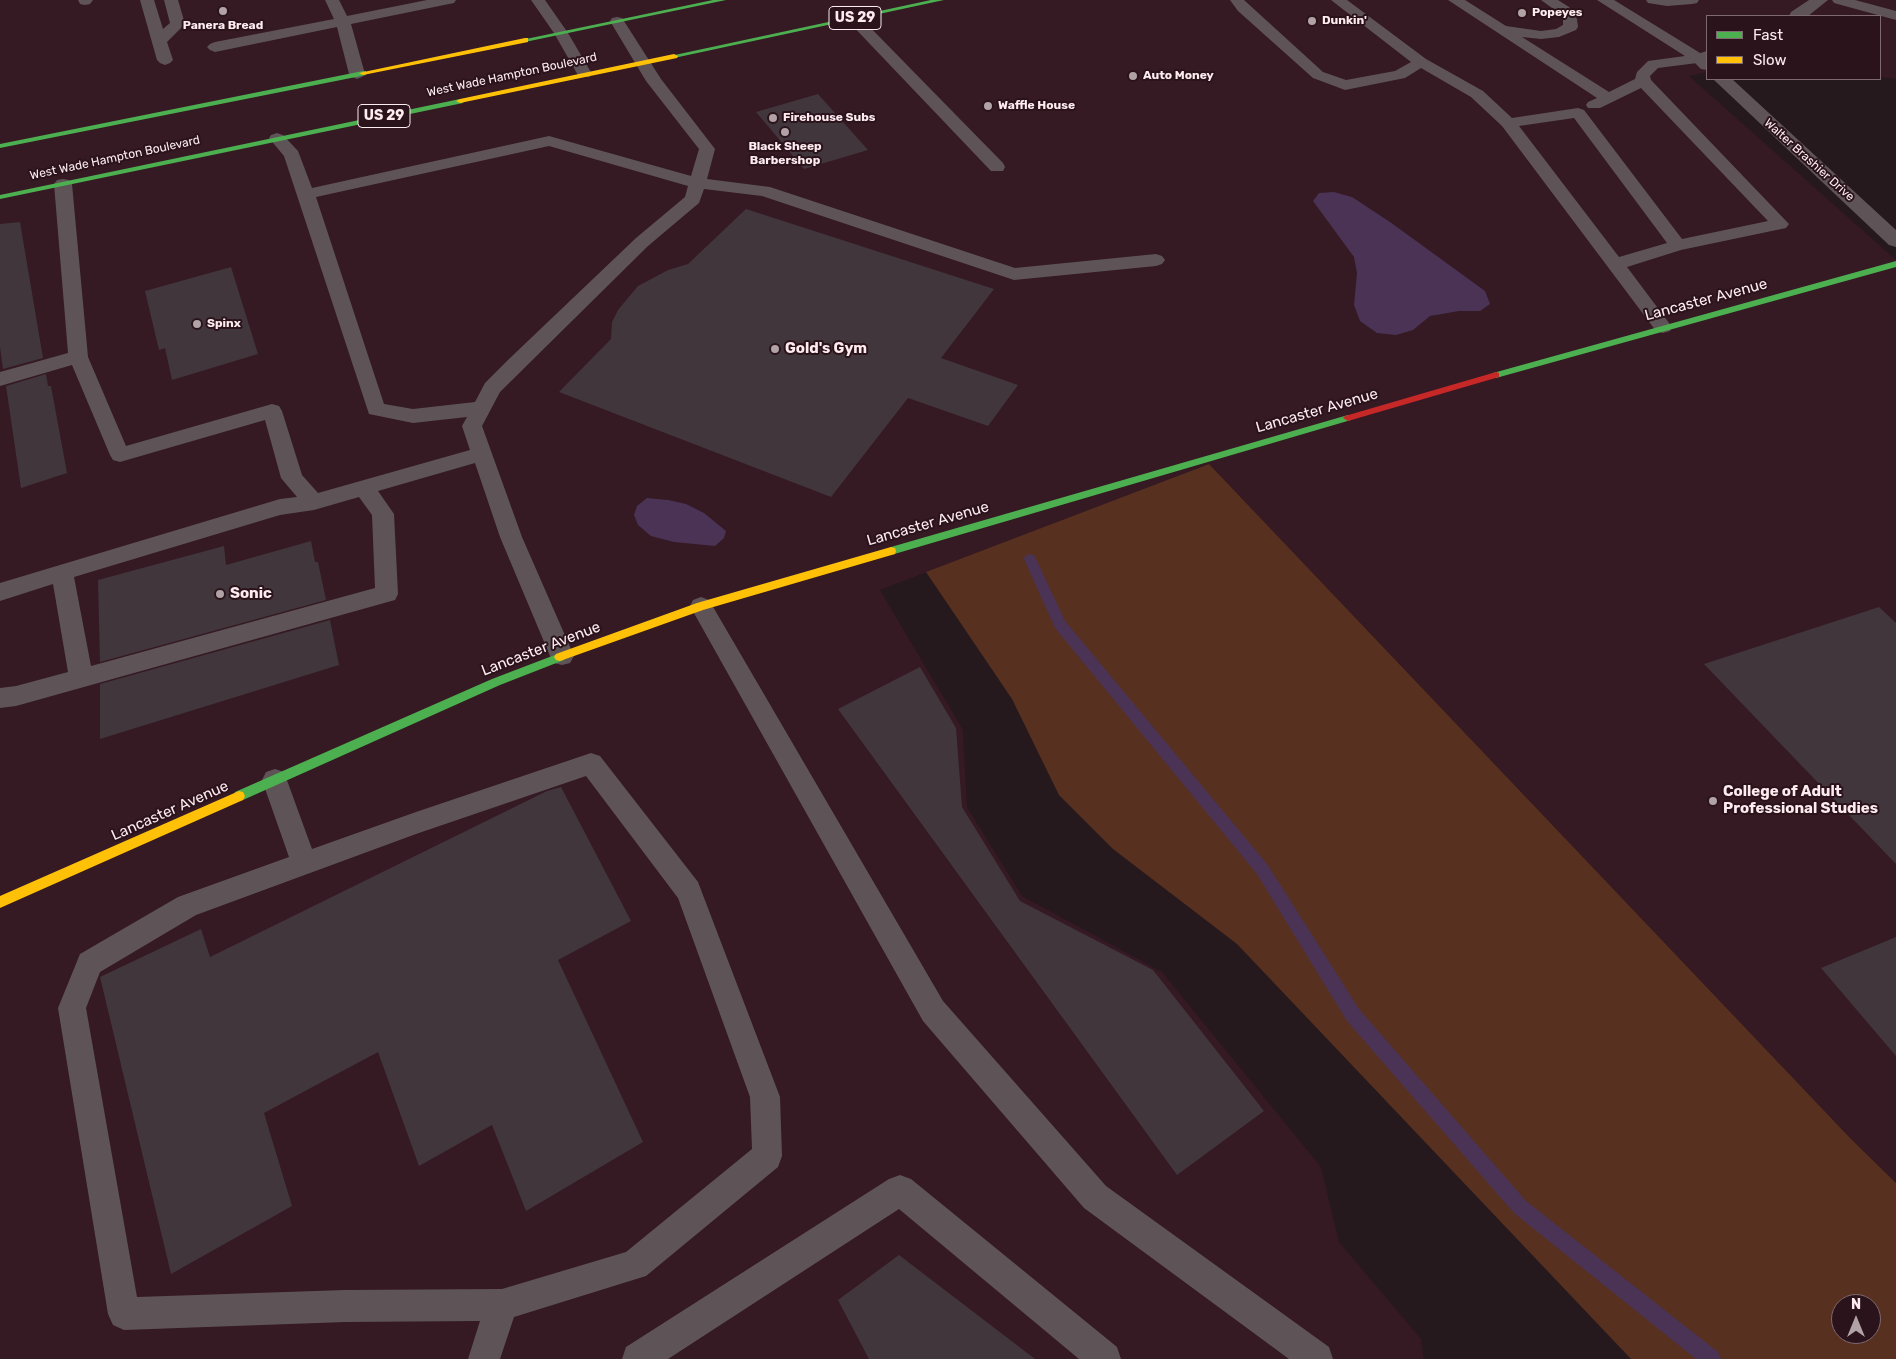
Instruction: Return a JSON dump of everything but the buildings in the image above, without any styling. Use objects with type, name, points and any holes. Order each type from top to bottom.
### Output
[{"type":"main road","points":[[0,146],[723,0]]},
{"type":"main road","name":"West Wade Hampton Boulevard","points":[[0,197],[941,0]]},
{"type":"main road","name":"Lancaster Avenue","points":[[0,902],[496,682],[701,606],[1663,327],[1896,264]]},
{"type":"street","points":[[1798,15],[1820,0]]},
{"type":"street","name":"Walter Brashier Drive","points":[[1723,80],[1896,241]]},
{"type":"lane","points":[[147,0],[165,60]]},
{"type":"lane","points":[[159,40],[178,24],[171,0]]},
{"type":"lane","points":[[332,0],[343,22],[357,74]]},
{"type":"lane","points":[[215,47],[449,0]]},
{"type":"lane","points":[[538,0],[561,33],[584,74]]},
{"type":"lane","points":[[1237,0],[1243,8],[1318,75],[1345,85],[1400,75],[1421,62]]},
{"type":"lane","points":[[1338,0],[1421,62],[1477,94],[1508,123],[1663,327]]},
{"type":"lane","points":[[1455,0],[1608,98]]},
{"type":"lane","points":[[1499,28],[1541,36],[1559,33],[1571,27],[1570,19],[1564,10],[1548,0]]},
{"type":"lane","points":[[1604,0],[1705,60]]},
{"type":"lane","points":[[1653,0],[1667,2],[1692,0]]},
{"type":"lane","points":[[1839,0],[1896,16]]},
{"type":"lane","points":[[852,18],[997,166]]},
{"type":"lane","points":[[562,656],[511,536],[472,426],[492,388],[642,242],[693,199],[707,149],[654,81],[617,21]]},
{"type":"lane","points":[[1616,264],[1678,245],[1780,224],[1643,81],[1642,75],[1652,64],[1705,60]]},
{"type":"lane","points":[[1508,123],[1578,113],[1643,81]]},
{"type":"lane","points":[[1578,113],[1678,245]]},
{"type":"lane","points":[[277,138],[292,155],[376,409],[413,416],[481,408]]},
{"type":"lane","points":[[306,194],[549,141],[698,183],[764,191],[1014,274],[1156,260]]},
{"type":"lane","points":[[62,184],[78,357],[120,455],[272,411],[292,478],[314,502]]},
{"type":"lane","points":[[0,379],[78,357]]},
{"type":"lane","points":[[0,592],[280,507],[314,502],[482,454]]},
{"type":"lane","points":[[0,698],[16,696],[387,594],[383,514],[364,488]]},
{"type":"lane","points":[[62,572],[81,678]]},
{"type":"lane","points":[[701,606],[933,1011],[1095,1197],[1317,1359]]},
{"type":"lane","points":[[591,764],[689,891],[765,1097],[767,1156],[635,1265],[502,1305],[345,1306],[124,1314],[72,1008],[90,963],[186,906],[591,764]]},
{"type":"lane","points":[[275,780],[304,864]]},
{"type":"lane","points":[[638,1359],[900,1190],[1105,1359]]},
{"type":"lane","points":[[484,1359],[502,1305]]},
{"type":"shaded area","points":[[0,0],[1896,0],[1896,79],[1881,77],[1881,15],[1706,15],[1706,72],[1689,76],[1896,260],[1896,1183],[1851,1139],[1209,464],[880,590],[963,730],[967,807],[1022,896],[1162,972],[1321,1167],[1339,1242],[1421,1339],[1424,1359],[0,1359]]},
{"type":"shaded area","points":[[1334,192],[1352,197],[1390,222],[1485,291],[1490,304],[1480,311],[1459,311],[1430,316],[1413,330],[1396,335],[1377,333],[1360,321],[1354,305],[1357,273],[1354,257],[1313,201],[1319,193]]},
{"type":"shaded area","points":[[1209,464],[1851,1139],[1896,1183],[1896,1359],[1631,1359],[1237,944],[1113,849],[1059,795],[1012,699],[926,572]]},
{"type":"shaded area","points":[[647,498],[686,504],[704,513],[726,531],[724,538],[715,546],[674,542],[651,536],[638,525],[634,515],[637,506]]},
{"type":"waterway","points":[[1030,559],[1060,624],[1262,869],[1353,1015],[1520,1207],[1711,1359]]},
{"type":"traffic: fast","points":[[525,40],[723,0]]},
{"type":"traffic: fast","points":[[674,56],[941,0]]},
{"type":"traffic: fast","points":[[0,146],[363,73]]},
{"type":"traffic: fast","points":[[0,197],[460,101]]},
{"type":"traffic: fast","points":[[1496,375],[1896,264]]},
{"type":"traffic: fast","points":[[891,551],[1348,418]]},
{"type":"traffic: fast","points":[[239,796],[496,682],[560,657]]},
{"type":"traffic: slow","points":[[363,73],[525,40]]},
{"type":"traffic: slow","points":[[460,101],[674,56]]},
{"type":"traffic: slow","points":[[560,657],[701,606],[891,551]]},
{"type":"traffic: slow","points":[[0,902],[239,796]]},
{"type":"traffic: jam","points":[[1348,418],[1496,375]]},
{"type":"place","name":"Panera Bread","points":[[223,11]]},
{"type":"place","name":"Popeyes","points":[[1522,13]]},
{"type":"place","name":"Dunkin'","points":[[1312,21]]},
{"type":"place","name":"Auto Money","points":[[1133,76]]},
{"type":"place","name":"Waffle House","points":[[988,106]]},
{"type":"place","name":"Firehouse Subs","points":[[773,118]]},
{"type":"place","name":"Black Sheep Barbershop","points":[[785,132]]},
{"type":"place","name":"Spinx","points":[[197,324]]},
{"type":"place","name":"Gold's Gym","points":[[775,349]]},
{"type":"place","name":"Sonic","points":[[220,594]]},
{"type":"place","name":"College of Adult Professional Studies","points":[[1713,801]]}]
